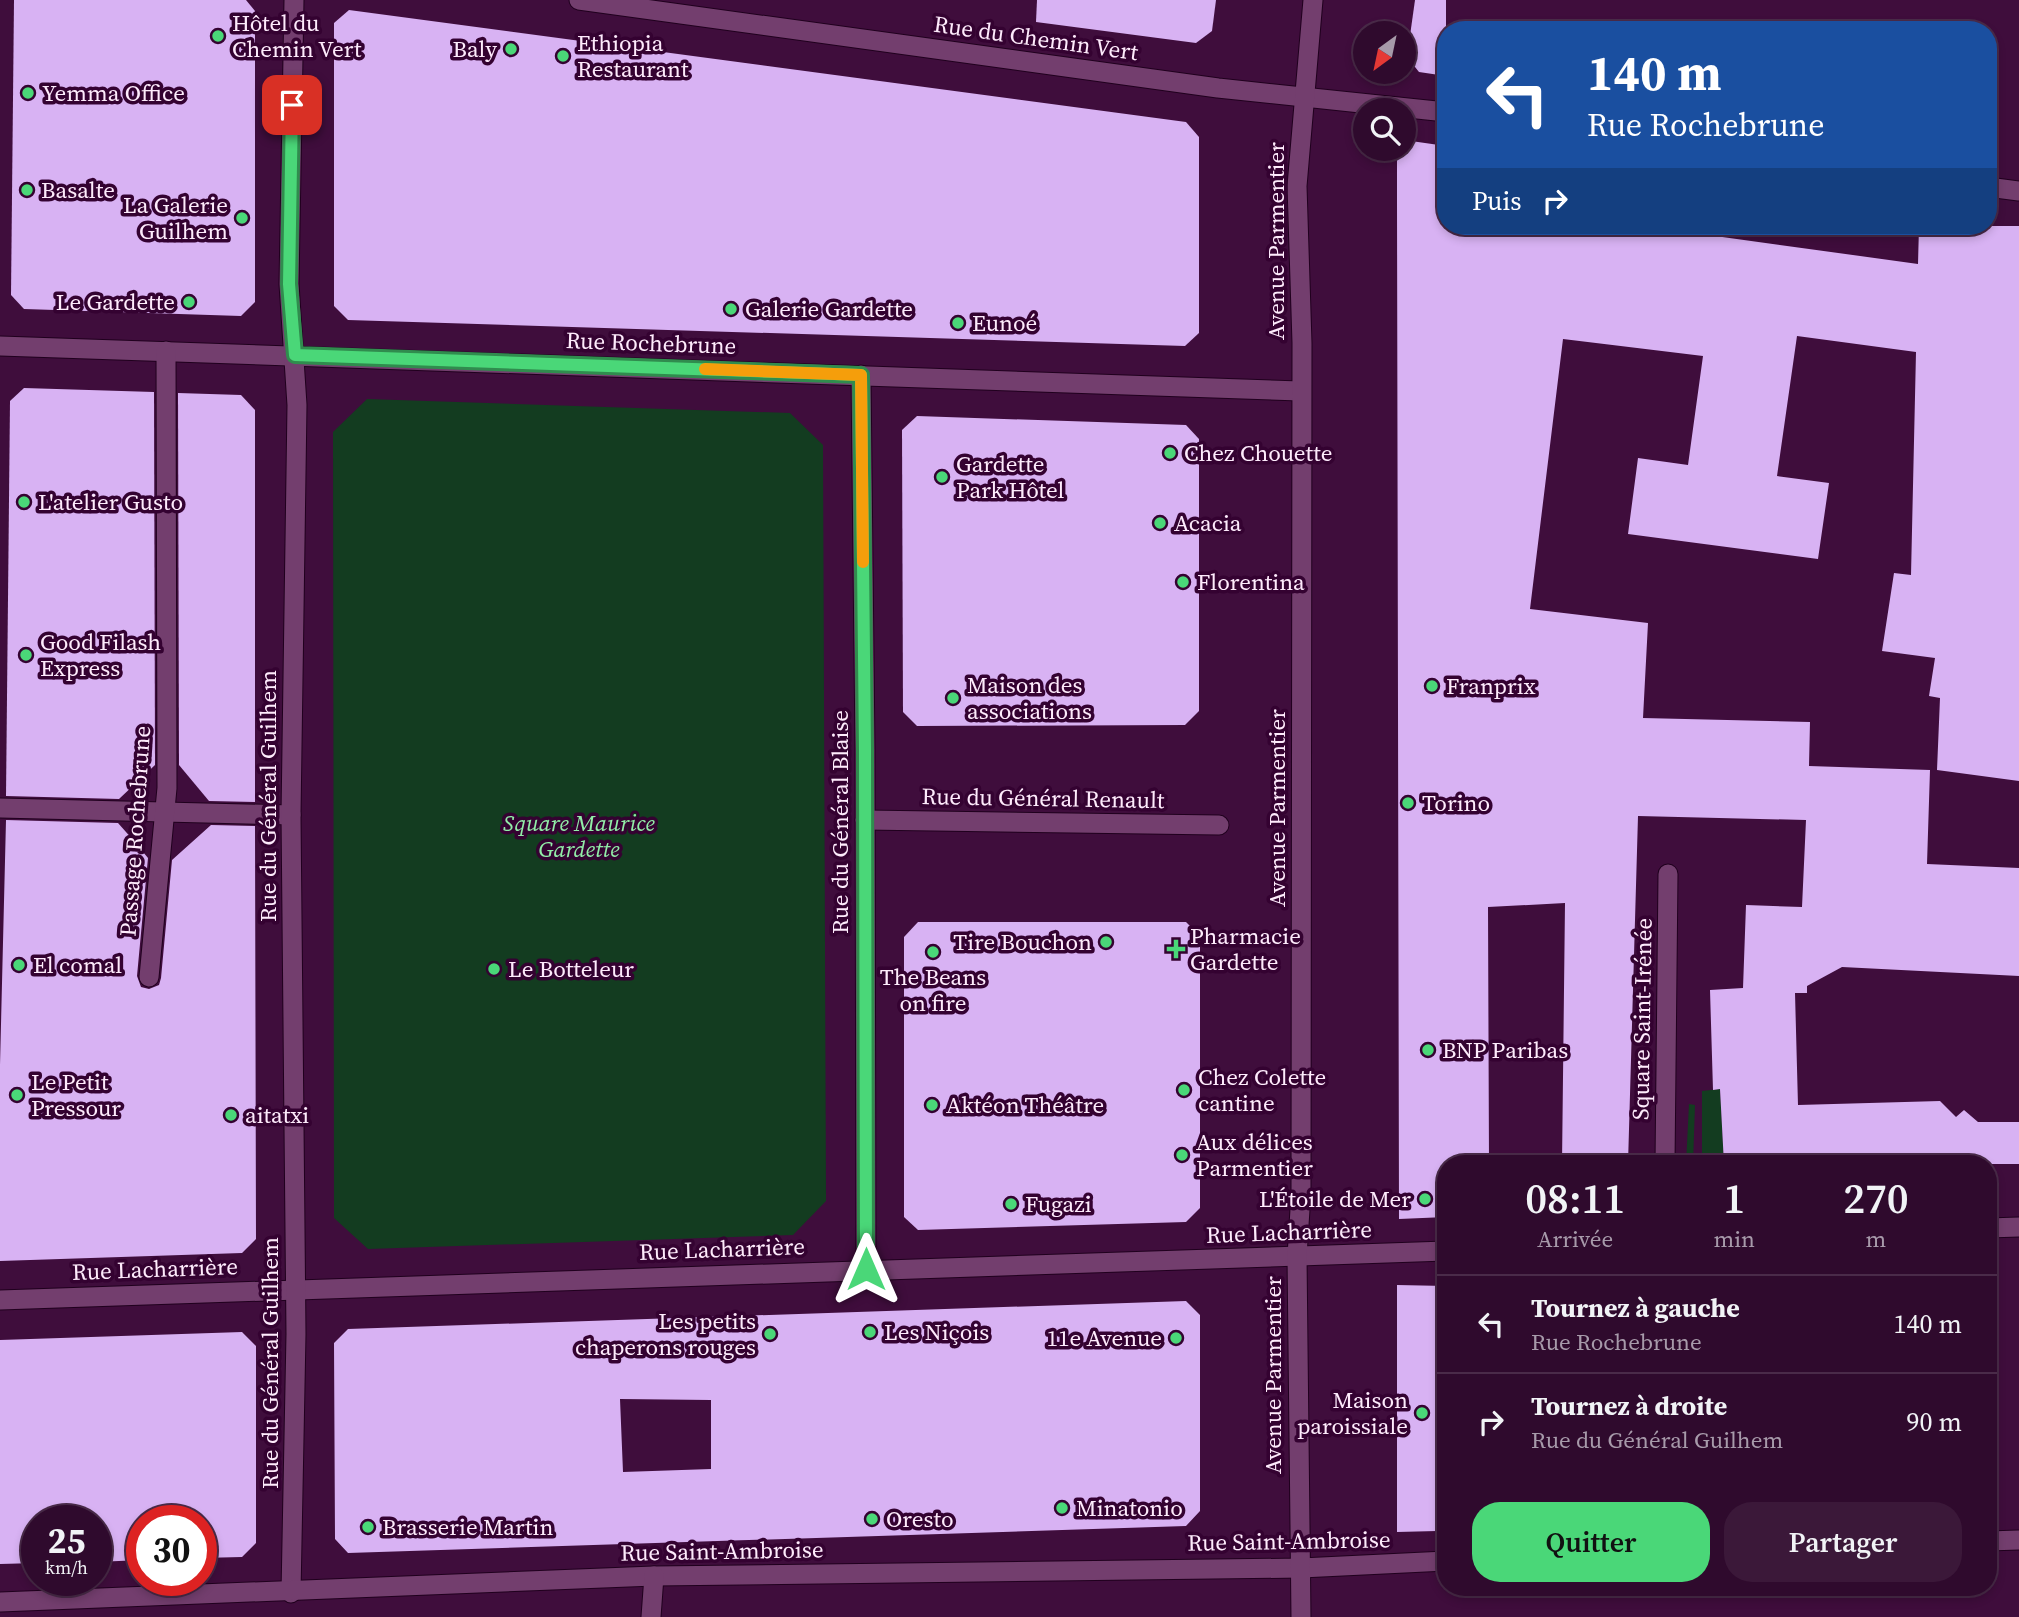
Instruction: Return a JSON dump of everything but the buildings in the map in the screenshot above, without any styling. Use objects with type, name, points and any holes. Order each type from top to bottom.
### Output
[{"type":"street","name":"Rue du Général Guilhem","points":[[291,1593],[295,1288],[291,816],[295,355],[289,284],[294,0]]},
{"type":"street","name":"Rue du Chemin Vert","points":[[579,0],[618,2],[1302,98],[1437,111]]},
{"type":"street","name":"Avenue Parmentier","points":[[1301,1617],[1297,1256],[1301,1194],[1300,391],[1297,186],[1302,98],[1313,0]]},
{"type":"street","points":[[1997,188],[2019,191]]},
{"type":"street","name":"Rue Rochebrune","points":[[0,346],[1300,391]]},
{"type":"street","name":"Passage Rochebrune","points":[[149,977],[164,813],[166,351]]},
{"type":"street","name":"Rue du Général Blaise","points":[[861,375],[866,820],[866,1269]]},
{"type":"street","points":[[0,808],[291,816]]},
{"type":"street","name":"Rue du Général Renault","points":[[866,820],[1219,825]]},
{"type":"street","name":"Square Saint-Irénée","points":[[1665,1155],[1668,874]]},
{"type":"street","points":[[1997,1228],[2019,1227]]},
{"type":"street","name":"Rue Lacharrière","points":[[0,1300],[1437,1251]]},
{"type":"street","points":[[1997,1541],[2019,1540]]},
{"type":"street","name":"Rue Saint-Ambroise","points":[[0,1602],[291,1593],[654,1576],[1301,1568],[1437,1561]]},
{"type":"street","points":[[651,1617],[654,1576]]},
{"type":"green space","name":"Square Maurice Gardette","points":[[367,399],[790,413],[823,445],[826,1201],[793,1235],[368,1249],[334,1218],[333,432]]},
{"type":"green space","points":[[1720,1089],[1724,1155],[1702,1155],[1702,1091]]},
{"type":"green space","points":[[1689,1104],[1695,1105],[1693,1155],[1686,1155]]},
{"type":"slow traffic","points":[[705,369],[861,375],[863,562]]},
{"type":"place","name":"Hôtel du Chemin Vert","points":[[218,36]]},
{"type":"place","name":"Baly","points":[[511,49]]},
{"type":"place","name":"Ethiopia Restaurant","points":[[563,56]]},
{"type":"place","name":"Yemma Office","points":[[28,93]]},
{"type":"place","name":"Basalte","points":[[27,190]]},
{"type":"place","name":"La Galerie Guilhem","points":[[242,218]]},
{"type":"place","name":"Le Gardette","points":[[189,302]]},
{"type":"place","name":"Galerie Gardette","points":[[731,309]]},
{"type":"place","name":"Eunoé","points":[[958,323]]},
{"type":"place","name":"Chez Chouette","points":[[1170,453]]},
{"type":"place","name":"Gardette Park Hôtel","points":[[942,477]]},
{"type":"place","name":"L'atelier Gusto","points":[[24,502]]},
{"type":"place","name":"Acacia","points":[[1160,523]]},
{"type":"place","name":"Florentina","points":[[1183,582]]},
{"type":"place","name":"Good Filash Express","points":[[26,655]]},
{"type":"place","name":"Franprix","points":[[1432,686]]},
{"type":"place","name":"Maison des associations","points":[[953,698]]},
{"type":"place","name":"Torino","points":[[1408,803]]},
{"type":"place","name":"Tire Bouchon","points":[[1106,942]]},
{"type":"place","name":"Pharmacie Gardette","points":[[1176,949]]},
{"type":"place","name":"The Beans on fire","points":[[933,952]]},
{"type":"place","name":"El comal","points":[[19,965]]},
{"type":"place","name":"Le Botteleur","points":[[494,969]]},
{"type":"place","name":"BNP Paribas","points":[[1428,1050]]},
{"type":"place","name":"Chez Colette cantine","points":[[1184,1090]]},
{"type":"place","name":"Le Petit Pressour","points":[[17,1095]]},
{"type":"place","name":"Aktéon Théâtre","points":[[932,1105]]},
{"type":"place","name":"aitatxi","points":[[231,1115]]},
{"type":"place","name":"Aux délices Parmentier","points":[[1182,1155]]},
{"type":"place","name":"L'Étoile de Mer","points":[[1425,1199]]},
{"type":"place","name":"Fugazi","points":[[1011,1204]]},
{"type":"place","name":"Les Niçois","points":[[870,1332]]},
{"type":"place","name":"Les petits chaperons rouges","points":[[770,1334]]},
{"type":"place","name":"11e Avenue","points":[[1176,1338]]},
{"type":"place","name":"Maison paroissiale","points":[[1422,1413]]},
{"type":"place","name":"Minatonio","points":[[1062,1508]]},
{"type":"place","name":"Oresto","points":[[872,1519]]},
{"type":"place","name":"Brasserie Martin","points":[[368,1527]]},
{"type":"route","points":[[292,105],[289,284],[295,355],[861,375],[866,1269]]}]
